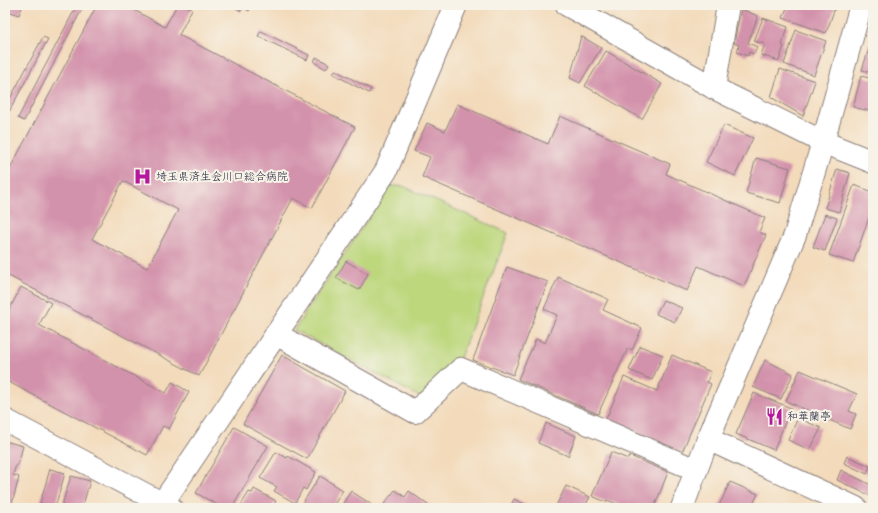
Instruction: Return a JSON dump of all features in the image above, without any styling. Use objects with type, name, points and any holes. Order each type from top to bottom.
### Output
[{"type":"street","points":[[5,420],[45,440],[165,507],[276,334],[386,171],[456,5]]},
{"type":"street","points":[[567,5],[714,88],[823,142],[873,162]]},
{"type":"street","points":[[714,88],[728,5]]},
{"type":"street","points":[[682,508],[708,439],[795,235],[823,142],[861,5]]},
{"type":"street","points":[[276,334],[414,412],[461,369],[696,470]]},
{"type":"street","points":[[708,439],[856,508]]},
{"type":"green space","points":[[390,186],[403,186],[508,233],[458,363],[420,397],[294,330]]},
{"type":"building","points":[[5,5],[23,5],[19,15],[5,10]]},
{"type":"building","points":[[77,5],[84,5],[24,121],[18,118]]},
{"type":"building","points":[[97,5],[125,5],[165,27],[177,5],[184,5],[192,9],[179,35],[355,127],[312,208],[293,198],[199,376],[5,274],[5,178]],"holes":[[[123,181],[178,210],[147,268],[92,239]]]},
{"type":"building","points":[[231,5],[253,5],[249,11],[243,7],[241,11]]},
{"type":"building","points":[[788,5],[836,5],[826,33],[783,18]]},
{"type":"building","points":[[741,9],[758,16],[748,43],[757,47],[754,54],[749,52],[748,56],[737,52],[739,45],[734,43]]},
{"type":"building","points":[[763,18],[788,27],[779,61],[761,55],[765,44],[754,41]]},
{"type":"building","points":[[796,30],[826,41],[814,75],[784,64]]},
{"type":"building","points":[[261,31],[309,55],[307,60],[258,36]]},
{"type":"building","points":[[581,36],[601,48],[580,83],[570,78]]},
{"type":"building","points":[[873,36],[873,73],[862,70]]},
{"type":"building","points":[[43,37],[48,39],[9,112],[5,111],[5,108]]},
{"type":"building","points":[[606,51],[662,84],[642,119],[585,86]]},
{"type":"building","points":[[316,57],[329,64],[326,69],[314,62]]},
{"type":"building","points":[[780,69],[815,81],[803,116],[771,97]]},
{"type":"building","points":[[335,70],[371,89],[369,93],[333,74]]},
{"type":"building","points":[[861,76],[873,79],[873,112],[853,107]]},
{"type":"building","points":[[457,104],[548,144],[560,116],[670,164],[666,174],[765,218],[759,232],[766,235],[744,286],[698,266],[687,291],[422,177],[430,157],[414,151],[427,123],[445,131]]},
{"type":"building","points":[[724,125],[753,138],[735,176],[706,162]]},
{"type":"building","points":[[5,136],[9,138],[5,145]]},
{"type":"building","points":[[756,158],[790,168],[780,203],[746,193]]},
{"type":"building","points":[[837,169],[850,173],[839,212],[825,208]]},
{"type":"building","points":[[854,185],[873,192],[873,206],[853,263],[829,255]]},
{"type":"building","points":[[825,214],[837,218],[825,251],[813,247]]},
{"type":"building","points":[[346,261],[368,274],[359,290],[336,278]]},
{"type":"building","points":[[507,267],[548,282],[513,375],[473,360]]},
{"type":"building","points":[[558,277],[608,299],[603,310],[642,328],[632,350],[628,348],[598,414],[518,379],[536,339],[545,343],[557,315],[544,309]]},
{"type":"building","points":[[21,287],[51,303],[39,325],[166,393],[172,382],[189,392],[169,429],[163,426],[147,455],[5,380],[5,310],[8,312]]},
{"type":"building","points":[[663,300],[682,308],[675,322],[656,314]]},
{"type":"building","points":[[640,346],[663,355],[652,380],[629,370]]},
{"type":"building","points":[[282,355],[345,391],[307,459],[243,424]]},
{"type":"building","points":[[672,355],[711,372],[707,382],[711,384],[682,452],[606,419],[624,377],[657,391]]},
{"type":"building","points":[[765,360],[793,374],[781,399],[753,387]]},
{"type":"building","points":[[800,370],[857,394],[849,411],[856,414],[850,429],[786,401]]},
{"type":"building","points":[[754,393],[791,408],[774,450],[736,434]]},
{"type":"building","points":[[798,418],[821,428],[810,450],[788,440]]},
{"type":"building","points":[[546,423],[576,436],[568,456],[538,443]]},
{"type":"building","points":[[234,427],[268,446],[232,508],[223,508],[196,493]]},
{"type":"building","points":[[5,441],[23,446],[18,465],[16,465],[13,475],[19,477],[11,508],[5,508]]},
{"type":"building","points":[[276,452],[287,458],[288,456],[316,472],[306,490],[303,488],[295,503],[274,491],[277,487],[260,478]]},
{"type":"building","points":[[611,452],[628,459],[630,456],[668,472],[654,508],[627,508],[592,496]]},
{"type":"building","points":[[847,456],[870,466],[867,474],[844,463]]},
{"type":"building","points":[[50,469],[65,473],[55,508],[40,503]]},
{"type":"building","points":[[841,470],[873,486],[873,497],[837,480]]},
{"type":"building","points":[[71,476],[90,481],[82,508],[61,508]]},
{"type":"building","points":[[320,476],[343,490],[332,508],[309,508],[302,504]]},
{"type":"building","points":[[730,482],[758,494],[751,508],[718,508]]},
{"type":"building","points":[[566,486],[590,497],[584,508],[555,508]]},
{"type":"building","points":[[254,489],[276,501],[272,508],[239,508],[249,492],[252,493]]},
{"type":"building","points":[[395,490],[405,497],[409,491],[432,508],[390,508],[384,504]]},
{"type":"building","points":[[351,491],[372,505],[369,508],[340,508]]},
{"type":"building","points":[[514,499],[533,508],[510,508]]},
{"type":"place","name":"埼玉県済生会川口総合病院","points":[[143,176]]},
{"type":"place","name":"和華蘭亭","points":[[774,416]]}]
